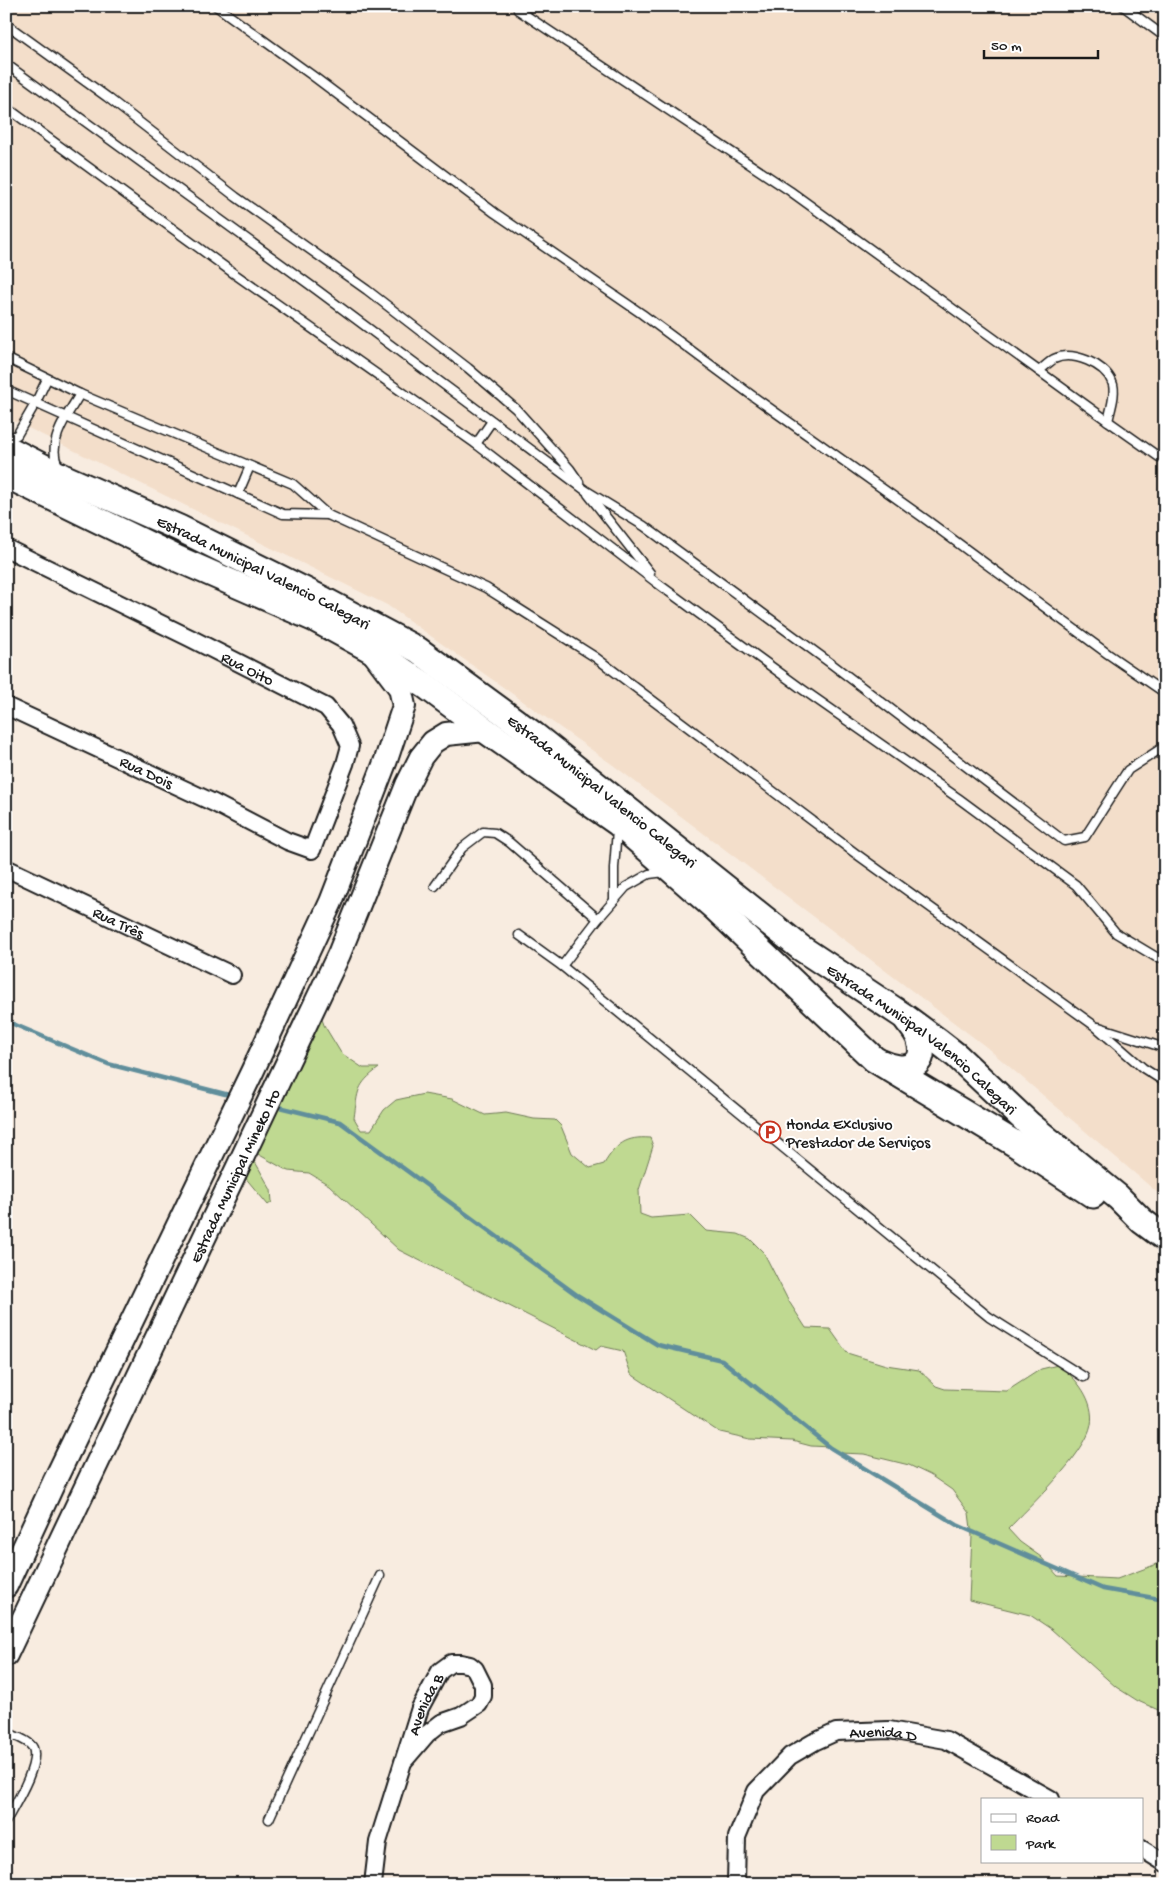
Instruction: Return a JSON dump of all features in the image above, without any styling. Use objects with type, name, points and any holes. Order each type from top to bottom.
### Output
[{"type":"main road","name":"Estrada Municipal Valencio Calegari","points":[[6,448],[63,477],[179,528],[273,574],[418,650],[534,735],[802,948],[905,1017],[957,1056],[1030,1125],[1118,1197],[1142,1221],[1165,1238]]},
{"type":"main road","name":"Estrada Municipal Valencio Calegari","points":[[6,475],[178,559],[315,619],[370,649],[426,686],[485,730],[618,823],[761,950],[874,1059],[1017,1145],[1110,1206],[1142,1221]]},
{"type":"main road","points":[[874,1059],[895,1068],[907,1068],[917,1064],[921,1055],[918,1034],[905,1017]]},
{"type":"street","points":[[6,490],[32,488]]},
{"type":"street","name":"Rua Oito","points":[[6,548],[326,707],[341,725],[350,746],[345,764],[312,850],[287,841]]},
{"type":"street","name":"Estrada Municipal Mineko Ito","points":[[6,1586],[54,1482],[252,1072],[331,902],[386,760],[404,706],[400,688],[370,649]]},
{"type":"street","name":"Rua Dois","points":[[6,706],[214,803],[287,841]]},
{"type":"street","name":"Estrada Municipal Mineko Ito","points":[[6,1654],[339,954],[407,785],[421,757],[433,742],[446,734],[485,730]]},
{"type":"street","name":"Rua Três","points":[[6,868],[232,975]]},
{"type":"street","points":[[28,1539],[37,1534],[45,1534],[50,1538],[52,1545],[51,1559]]},
{"type":"street","name":"Avenida B","points":[[373,1884],[378,1842],[403,1762],[420,1708],[440,1671],[451,1664],[461,1663],[470,1665],[483,1685],[483,1696],[479,1704],[461,1716],[441,1723],[427,1734],[403,1762]]},
{"type":"street","name":"Avenida D","points":[[736,1884],[737,1837],[756,1791],[790,1756],[836,1732],[889,1730],[946,1740],[1049,1798]]},
{"type":"street","points":[[1144,1850],[1165,1863]]},
{"type":"lane","points":[[216,6],[313,76],[495,213],[642,314],[936,526],[1108,654],[1165,693]]},
{"type":"lane","points":[[1123,6],[1165,37]]},
{"type":"lane","points":[[518,10],[790,191],[1108,421],[1159,457],[1165,457]]},
{"type":"lane","points":[[6,24],[107,97],[236,197],[367,290],[468,368],[516,409],[570,469],[657,583]]},
{"type":"lane","points":[[6,64],[317,290],[585,490],[652,532],[1064,841],[1085,837],[1128,770],[1165,746]]},
{"type":"lane","points":[[6,107],[236,276],[476,444],[657,583],[802,689],[958,798],[1076,885],[1116,933],[1156,957],[1165,958]]},
{"type":"lane","points":[[1039,371],[1055,358],[1071,356],[1086,359],[1103,371],[1112,382],[1113,392],[1108,421]]},
{"type":"lane","points":[[6,358],[80,394],[293,484],[328,516],[486,588],[595,657],[855,853],[1095,1026],[1144,1068],[1165,1082]]},
{"type":"lane","points":[[6,439],[17,435],[47,379]]},
{"type":"lane","points":[[6,390],[283,514],[328,516]]},
{"type":"lane","points":[[63,477],[54,458],[54,448],[66,418],[80,394]]},
{"type":"lane","points":[[476,444],[492,420]]},
{"type":"lane","points":[[238,494],[250,466]]},
{"type":"lane","points":[[614,900],[614,868],[618,823]]},
{"type":"lane","points":[[435,886],[462,848],[483,832],[495,833],[598,919]]},
{"type":"lane","points":[[562,966],[598,919],[626,887],[650,874],[674,872]]},
{"type":"lane","points":[[519,935],[562,966],[989,1317],[1084,1377]]},
{"type":"lane","points":[[1095,1026],[1165,1048]]},
{"type":"lane","points":[[268,1819],[380,1576]]},
{"type":"lane","points":[[6,1732],[27,1742],[33,1749],[33,1761],[27,1782],[6,1821]]},
{"type":"shaded area","points":[[6,6],[1165,6],[1165,1199],[985,1046],[613,765],[387,605],[6,417]]},
{"type":"green space","points":[[310,999],[316,1002],[324,1025],[341,1053],[363,1068],[379,1068],[366,1079],[359,1089],[354,1118],[361,1130],[371,1130],[384,1110],[396,1100],[424,1094],[452,1099],[485,1115],[506,1113],[534,1119],[555,1120],[561,1126],[572,1153],[590,1168],[604,1164],[618,1146],[628,1140],[650,1138],[653,1146],[639,1190],[640,1214],[651,1218],[690,1215],[706,1231],[738,1234],[750,1239],[764,1253],[788,1300],[806,1328],[830,1329],[847,1353],[886,1365],[919,1370],[936,1386],[945,1389],[1007,1391],[1041,1369],[1058,1365],[1065,1370],[1078,1383],[1090,1407],[1092,1416],[1087,1437],[1056,1480],[1008,1529],[1020,1542],[1041,1557],[1058,1576],[1117,1579],[1165,1561],[1165,1713],[1138,1701],[1116,1687],[1051,1629],[1030,1615],[969,1600],[972,1536],[969,1513],[952,1490],[930,1475],[909,1465],[864,1454],[840,1453],[831,1447],[811,1446],[792,1441],[750,1439],[719,1432],[631,1374],[623,1351],[601,1346],[596,1350],[399,1250],[329,1185],[309,1173],[288,1171],[256,1153],[254,1160],[271,1190],[272,1202],[268,1205],[229,1158],[299,1009]]},
{"type":"waterway","points":[[6,1021],[108,1064],[233,1096]]},
{"type":"waterway","points":[[275,1106],[340,1122],[577,1295],[658,1345],[722,1360],[831,1448],[957,1525],[1103,1589],[1165,1600]]},
{"type":"place","name":"Honda Exclusivo Prestador de Serviços","points":[[770,1132]]}]
